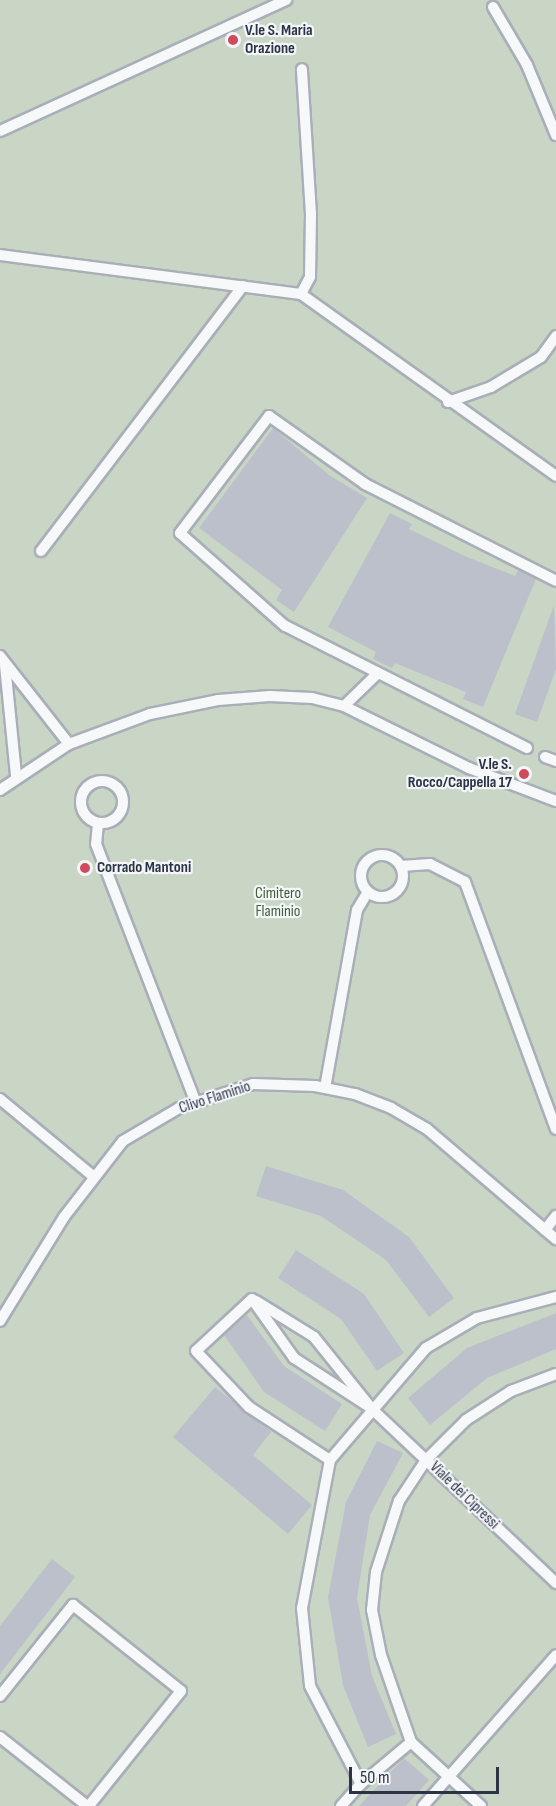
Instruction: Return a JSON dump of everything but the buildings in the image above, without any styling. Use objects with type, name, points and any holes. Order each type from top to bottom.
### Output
[{"type":"lane","points":[[0,131],[280,1]]},
{"type":"lane","points":[[491,2],[527,65],[556,135]]},
{"type":"lane","points":[[302,69],[311,214],[310,278],[302,294]]},
{"type":"lane","points":[[0,255],[302,294],[361,333],[448,402],[556,476]]},
{"type":"lane","points":[[41,551],[243,286]]},
{"type":"lane","points":[[448,402],[492,387],[541,357],[556,336]]},
{"type":"lane","points":[[527,748],[376,675],[285,626],[180,533],[269,416],[365,484],[556,580]]},
{"type":"lane","points":[[2,661],[69,744]]},
{"type":"lane","points":[[2,661],[16,776]]},
{"type":"lane","points":[[344,706],[376,675]]},
{"type":"lane","points":[[0,790],[16,776],[69,744],[150,714],[218,700],[312,698],[344,706],[469,768],[556,801]]},
{"type":"lane","points":[[545,757],[556,761]]},
{"type":"lane","points":[[104,780],[117,786],[123,805],[112,821],[98,823],[86,816],[81,802],[86,789],[104,780]]},
{"type":"lane","points":[[98,823],[96,844],[195,1101]]},
{"type":"lane","points":[[401,866],[403,880],[396,893],[382,897],[368,892],[361,874],[372,857],[385,855],[401,866],[430,864],[465,882],[556,1129]]},
{"type":"lane","points":[[325,1088],[357,910],[368,892]]},
{"type":"lane","name":"Clivo Flaminio","points":[[1,1317],[64,1217],[123,1141],[195,1101],[253,1084],[325,1088],[391,1108],[427,1129],[556,1239]]},
{"type":"lane","points":[[0,1099],[94,1177]]},
{"type":"lane","points":[[545,1230],[556,1216]]},
{"type":"lane","points":[[361,1784],[310,1686],[302,1608],[330,1460],[371,1408],[426,1348],[450,1331],[477,1318],[556,1297]]},
{"type":"lane","points":[[252,1299],[294,1358],[371,1408]]},
{"type":"lane","points":[[252,1299],[314,1337],[371,1408]]},
{"type":"lane","points":[[252,1299],[196,1351],[249,1407],[330,1460]]},
{"type":"lane","points":[[481,1806],[411,1742],[381,1655],[372,1610],[376,1572],[399,1501],[426,1460],[466,1420],[511,1391],[556,1374]]},
{"type":"lane","name":"Viale dei Cipressi","points":[[371,1408],[556,1583]]},
{"type":"lane","points":[[0,1696],[74,1605],[181,1691],[88,1806],[0,1737]]},
{"type":"lane","points":[[423,1806],[556,1655]]},
{"type":"lane","points":[[341,1806],[361,1784],[411,1742]]},
{"type":"green space","name":"Cimitero Flaminio","points":[[0,0],[556,0],[556,1806],[0,1806]]},
{"type":"place","name":"V.le S. Maria Orazione","points":[[233,40]]},
{"type":"place","name":"V.le S. Rocco/Cappella 17","points":[[524,774]]},
{"type":"place","name":"Corrado Mantoni","points":[[85,868]]}]
